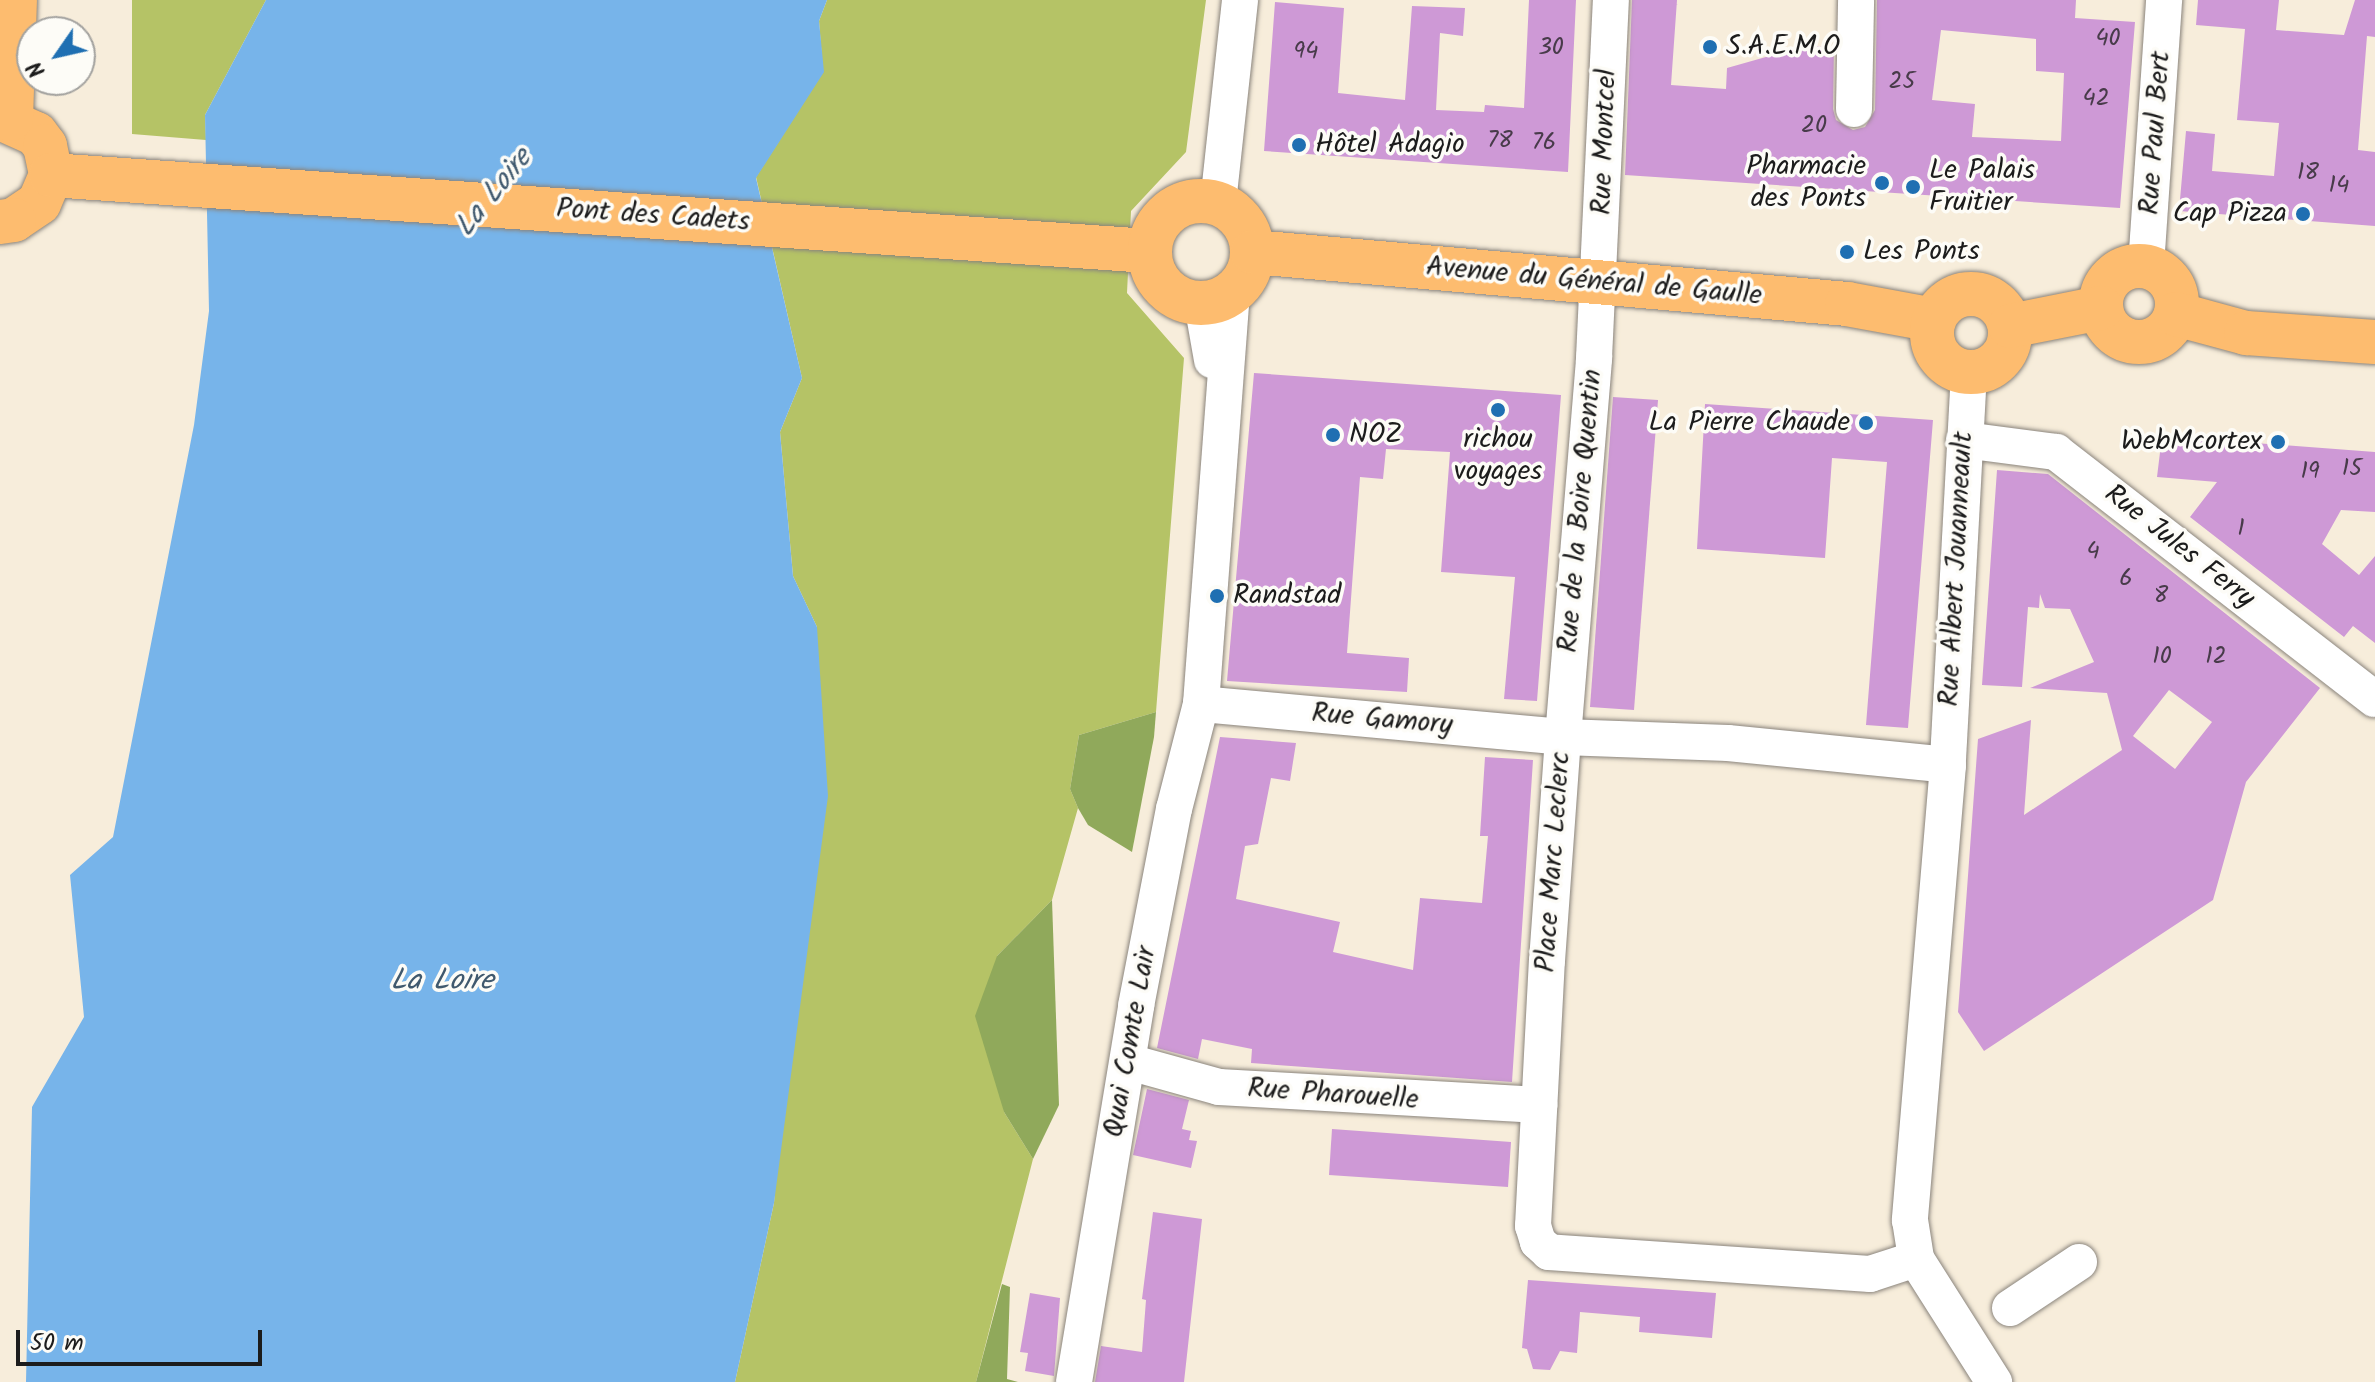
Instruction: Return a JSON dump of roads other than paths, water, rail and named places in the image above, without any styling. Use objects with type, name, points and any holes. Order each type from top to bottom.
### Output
[{"type":"main road","points":[[0,222],[14,220],[39,203],[51,175],[45,146],[25,125],[6,118],[15,0]]},
{"type":"main road","name":"Pont des Cadets","points":[[51,175],[108,182],[1149,251]]},
{"type":"main road","points":[[1202,200],[1218,203],[1243,222],[1253,252],[1243,282],[1217,298],[1171,294],[1151,267],[1149,251],[1159,220],[1171,209],[1202,200]]},
{"type":"main road","name":"Avenue du Général de Gaulle","points":[[1253,252],[1599,285],[1847,304],[1934,320]]},
{"type":"main road","points":[[2146,266],[2171,283],[2176,314],[2161,336],[2136,343],[2112,332],[2101,308],[2113,276],[2146,266]]},
{"type":"main road","points":[[1981,295],[2005,312],[2010,326],[2005,354],[1995,364],[1969,372],[1957,370],[1939,355],[1934,320],[1953,298],[1981,295]]},
{"type":"main road","points":[[2010,326],[2101,308]]},
{"type":"main road","points":[[2176,314],[2246,333],[2375,342]]},
{"type":"street","points":[[1218,203],[1240,0]]},
{"type":"street","name":"Rue Montcel","points":[[1599,285],[1611,0]]},
{"type":"street","points":[[1854,109],[1856,0]]},
{"type":"street","name":"Rue Paul Bert","points":[[2146,266],[2164,0]]},
{"type":"street","name":"Rue de la Boire Quentin","points":[[1563,737],[1599,285]]},
{"type":"street","name":"Quai Comte Lair","points":[[1074,1382],[1093,1246],[1174,809],[1201,704],[1193,666],[1217,298]]},
{"type":"street","name":"Rue Albert Jouanneault","points":[[1948,765],[1969,372]]},
{"type":"street","name":"Rue Jules Ferry","points":[[1964,440],[2056,452],[2375,699]]},
{"type":"street","name":"Rue Gamory","points":[[1201,704],[1563,737]]},
{"type":"street","name":"Place Marc Leclerc","points":[[1916,1259],[1870,1274],[1549,1252],[1538,1242],[1533,1226],[1539,1105],[1563,737],[1728,743],[1948,765]]},
{"type":"street","points":[[1948,765],[1910,1220],[1916,1259],[1994,1382]]},
{"type":"street","name":"Rue Pharouelle","points":[[1129,1062],[1219,1087],[1539,1105]]},
{"type":"street","points":[[2010,1308],[2079,1262]]},
{"type":"water","name":"La Loire","points":[[266,0],[827,0],[819,21],[824,72],[756,178],[802,378],[780,432],[793,576],[817,627],[828,796],[774,1203],[735,1382],[26,1382],[32,1107],[84,1017],[70,875],[113,837],[194,425],[209,311],[205,115]]},
{"type":"place","name":"S.A.E.M.O","points":[[1710,47]]},
{"type":"place","name":"Hôtel Adagio","points":[[1299,145]]},
{"type":"place","name":"Pharmacie des Ponts","points":[[1882,183]]},
{"type":"place","name":"Le Palais Fruitier","points":[[1913,187]]},
{"type":"place","name":"Cap Pizza","points":[[2303,214]]},
{"type":"place","name":"Les Ponts","points":[[1847,252]]},
{"type":"place","name":"richou voyages","points":[[1498,410]]},
{"type":"place","name":"La Pierre Chaude","points":[[1866,423]]},
{"type":"place","name":"NOZ","points":[[1333,435]]},
{"type":"place","name":"WebMcortex","points":[[2278,442]]},
{"type":"place","name":"Randstad","points":[[1217,596]]}]
